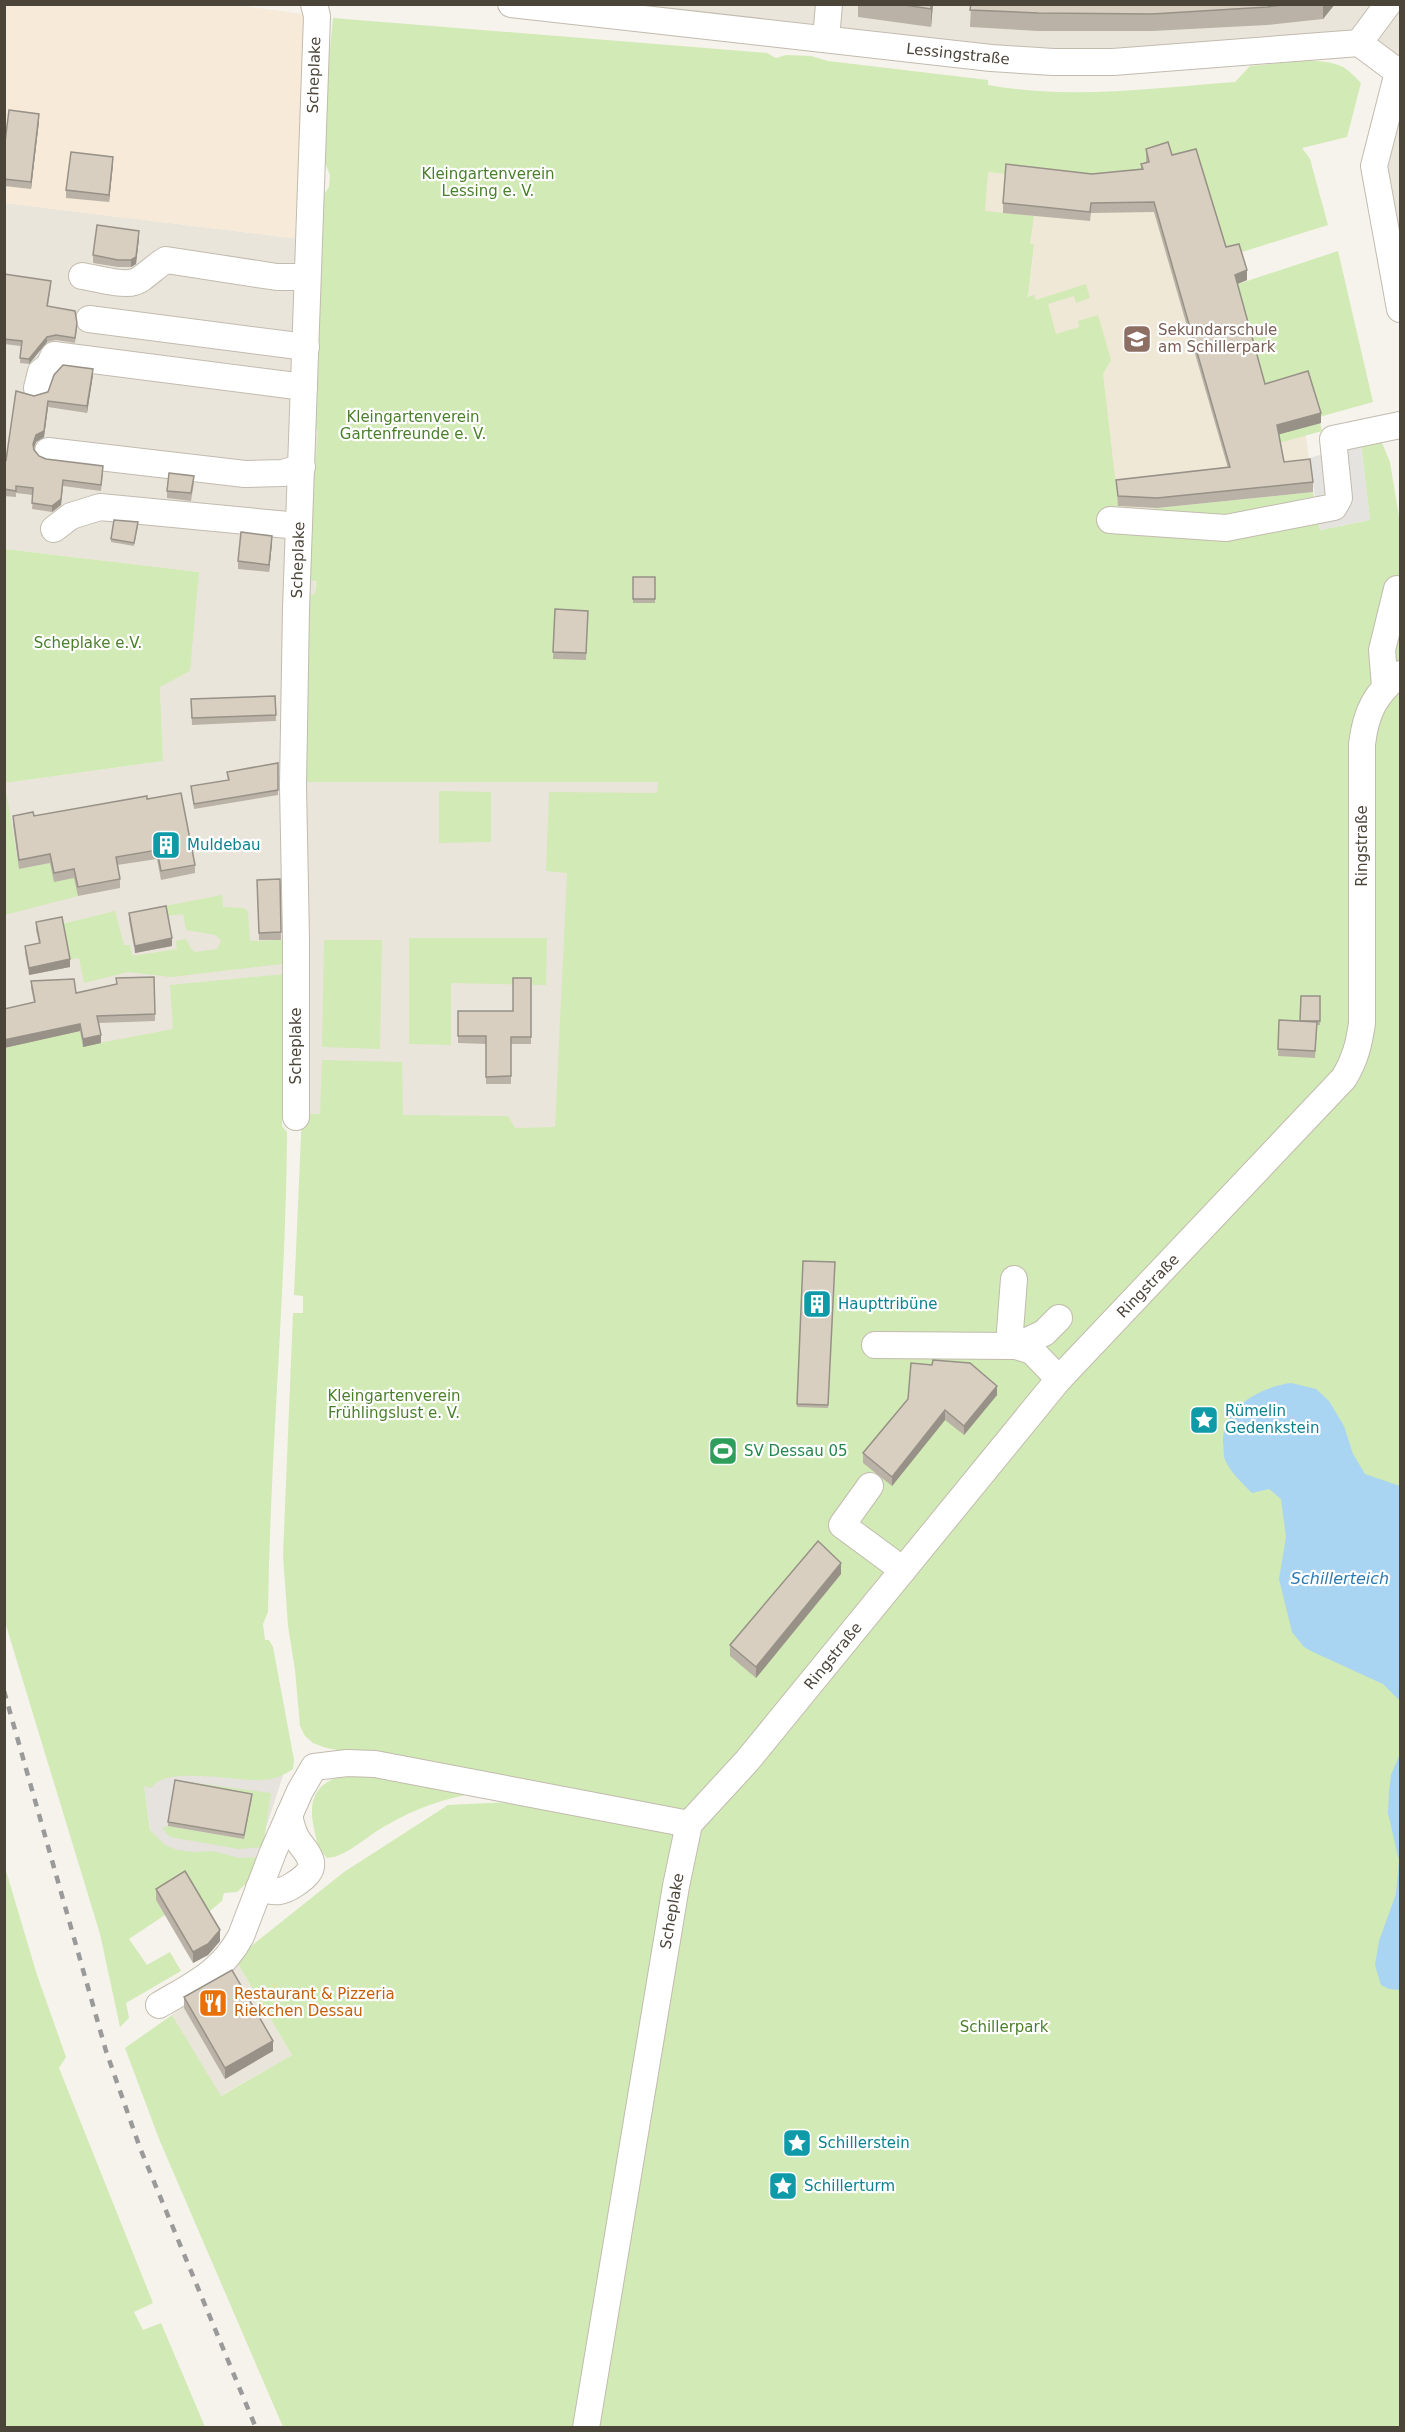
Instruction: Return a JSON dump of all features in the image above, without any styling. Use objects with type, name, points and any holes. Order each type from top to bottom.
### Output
[{"type":"street","name":"Scheplake","points":[[296,1117],[293,786],[299,526],[317,16],[314,4]]},
{"type":"street","name":"Lessingstraße","points":[[511,4],[991,58],[1053,62],[1113,62],[1359,43]]},
{"type":"street","points":[[826,39],[829,4]]},
{"type":"street","points":[[1388,4],[1359,43],[1399,70],[1374,166],[1401,309]]},
{"type":"street","points":[[82,276],[128,283],[136,282],[153,267],[166,260],[277,277],[308,277]]},
{"type":"street","points":[[89,319],[306,346]]},
{"type":"street","points":[[37,388],[42,372],[49,366],[54,355],[304,387]]},
{"type":"street","points":[[1110,520],[1226,528],[1334,507],[1339,498],[1333,440],[1401,425]]},
{"type":"street","points":[[48,450],[245,474],[284,473],[302,467]]},
{"type":"street","points":[[54,529],[71,516],[100,507],[299,526]]},
{"type":"street","points":[[1393,680],[1382,650],[1397,590]]},
{"type":"street","name":"Ringstraße","points":[[689,1824],[747,1761],[1059,1379],[1329,1097],[1353,1063],[1362,1023],[1362,744],[1364,725],[1373,702],[1393,680]]},
{"type":"street","points":[[1014,1279],[1010,1331],[1016,1346]]},
{"type":"street","points":[[1016,1346],[1044,1333],[1059,1318]]},
{"type":"street","points":[[875,1345],[1016,1346],[1032,1351],[1059,1379]]},
{"type":"street","points":[[870,1486],[842,1525],[903,1570]]},
{"type":"street","points":[[159,2006],[212,1973],[231,1954],[289,1815],[314,1767],[375,1764],[689,1824]]},
{"type":"street","points":[[259,1888],[276,1893],[285,1891],[303,1879],[310,1871],[311,1860],[308,1850],[293,1832],[289,1815]]},
{"type":"street","name":"Scheplake","points":[[586,2427],[674,1898],[689,1824]]},
{"type":"shaded area","points":[[227,4],[303,14],[300,239],[5,203],[5,5]]},
{"type":"shaded area","points":[[511,5],[1400,5],[1400,309],[1374,166],[1397,72],[1359,43],[1113,62]]},
{"type":"shaded area","name":"Sekundarschule am Schillerpark","points":[[979,171],[1143,179],[1235,285],[1308,381],[1320,423],[1305,428],[1313,492],[1119,512],[1117,490],[1004,520],[1034,246],[973,241]]},
{"type":"shaded area","points":[[5,203],[318,241],[311,429],[318,429],[315,594],[305,595],[299,781],[658,781],[649,1127],[515,1128],[282,1117],[5,1062],[4,848],[14,845],[5,783],[163,761],[160,687],[199,572],[5,549]]},
{"type":"shaded area","points":[[1361,444],[1370,520],[1320,530],[1309,458]]},
{"type":"shaded area","points":[[289,1757],[252,1871],[185,1882],[152,1841],[142,1774]]},
{"type":"shaded area","points":[[235,1959],[292,2055],[220,2096],[172,2015]]},
{"type":"green space","points":[[333,18],[767,53],[776,58],[786,55],[811,56],[828,61],[988,80],[988,85],[1050,92],[1142,90],[1235,82],[1250,66],[1311,61],[1334,63],[1343,67],[1361,83],[1347,137],[1302,148],[1310,159],[1328,225],[1226,257],[1149,171],[1092,183],[988,172],[985,211],[1034,216],[1030,244],[1034,245],[1028,297],[1034,295],[1036,300],[1086,284],[1090,298],[1076,303],[1074,296],[1048,304],[1056,334],[1079,327],[1078,321],[1098,315],[1111,360],[1103,374],[1119,512],[1313,492],[1320,530],[1370,520],[1361,444],[1380,438],[1390,462],[1400,523],[1400,2427],[283,2427],[159,2139],[125,2048],[172,2015],[221,2096],[292,2055],[235,1959],[344,1872],[448,1805],[533,1801],[381,1757],[326,1748],[313,1743],[305,1736],[300,1726],[288,1626],[283,1555],[293,1313],[303,1313],[303,1296],[294,1295],[302,1114],[320,1114],[322,1060],[402,1062],[403,1115],[508,1116],[515,1128],[555,1127],[567,873],[546,871],[549,792],[657,793],[658,782],[299,782],[305,595],[315,594],[316,581],[310,580],[309,577],[310,460],[316,457],[318,430],[311,429],[320,200],[329,187],[330,175],[320,151]]},
{"type":"green space","points":[[1338,251],[1373,402],[1319,417],[1265,394],[1235,285]]},
{"type":"green space","points":[[1320,423],[1322,431],[1279,443],[1277,435]]},
{"type":"green space","name":"Scheplake e.V.","points":[[5,549],[199,572],[190,671],[160,687],[163,761],[5,783]]},
{"type":"green space","points":[[5,783],[19,869],[50,863],[74,878],[78,896],[5,915]]},
{"type":"green space","points":[[439,791],[491,792],[491,842],[439,843]]},
{"type":"green space","points":[[222,895],[223,907],[244,908],[248,912],[250,941],[282,940],[282,964],[171,977],[128,972],[84,983],[79,958],[69,960],[62,924],[115,911],[124,945],[130,945],[132,956],[177,949],[176,941],[186,939],[195,952],[217,949],[221,941],[216,935],[186,930],[183,914],[166,916],[165,906]]},
{"type":"green space","points":[[409,938],[547,938],[546,985],[451,983],[451,1045],[409,1044]]},
{"type":"green space","points":[[324,940],[382,940],[380,1049],[322,1047]]},
{"type":"green space","points":[[285,974],[282,1126],[287,1132],[286,1192],[268,1612],[263,1624],[265,1640],[269,1640],[273,1647],[294,1760],[293,1769],[279,1777],[266,1780],[186,1776],[159,1781],[152,1788],[144,1786],[150,1830],[165,1845],[177,1850],[213,1851],[239,1858],[261,1857],[249,1881],[237,1892],[224,1893],[222,1901],[205,1915],[156,1900],[165,1915],[129,1939],[147,1965],[170,1952],[181,1971],[126,2003],[129,2018],[120,2027],[100,1934],[5,1622],[4,1048],[80,1031],[84,1046],[173,1029],[170,985]]},
{"type":"green space","points":[[363,1772],[478,1793],[442,1801],[420,1809],[380,1829],[342,1854],[327,1858],[321,1851],[314,1828],[312,1814],[316,1794],[329,1781]]},
{"type":"green space","points":[[187,1782],[271,1793],[263,1847],[239,1849],[170,1837],[162,1828],[168,1826],[244,1839],[175,1784]]},
{"type":"green space","points":[[4,1864],[37,1975],[66,2057],[59,2068],[153,2303],[134,2312],[143,2330],[161,2323],[205,2427],[5,2427]]},
{"type":"water","name":"Schillerteich","points":[[1291,1383],[1316,1389],[1329,1401],[1344,1426],[1353,1454],[1365,1474],[1400,1486],[1400,1701],[1383,1684],[1304,1647],[1292,1632],[1279,1579],[1286,1537],[1281,1499],[1269,1489],[1252,1493],[1234,1474],[1225,1460],[1224,1430],[1236,1409],[1256,1394]]},
{"type":"water","points":[[1400,1754],[1400,1990],[1389,1989],[1381,1985],[1375,1965],[1379,1941],[1396,1894],[1399,1861],[1388,1813],[1391,1775]]},
{"type":"building","points":[[898,4],[931,4],[931,9]]},
{"type":"building","points":[[971,4],[1290,4],[1152,14],[970,10]]},
{"type":"building","points":[[9,110],[39,114],[31,182],[4,179],[4,150]]},
{"type":"building","name":"Sekundarschule am Schillerpark","points":[[1168,142],[1172,155],[1196,149],[1226,247],[1239,244],[1247,270],[1235,275],[1265,384],[1308,371],[1321,413],[1277,425],[1284,462],[1310,459],[1313,482],[1157,498],[1118,496],[1116,480],[1230,467],[1154,202],[1091,203],[1090,212],[1003,203],[1006,164],[1092,174],[1143,169],[1141,164],[1149,162],[1146,149]]},
{"type":"building","points":[[71,152],[113,157],[109,195],[66,190]]},
{"type":"building","points":[[97,225],[139,231],[136,257],[131,260],[118,260],[93,255]]},
{"type":"building","points":[[4,274],[51,281],[47,306],[75,311],[77,323],[75,338],[56,335],[47,337],[29,359],[20,358],[22,341],[4,339]]},
{"type":"building","points":[[63,365],[93,369],[87,406],[48,401],[44,431],[36,435],[34,450],[46,459],[103,466],[101,485],[63,480],[61,499],[52,506],[32,503],[33,488],[16,486],[16,491],[4,489],[4,459],[6,460],[16,391],[34,396],[48,392],[54,375]]},
{"type":"building","points":[[169,473],[194,476],[191,493],[167,491]]},
{"type":"building","points":[[114,520],[138,522],[134,543],[111,539]]},
{"type":"building","points":[[241,532],[272,536],[269,565],[238,561]]},
{"type":"building","points":[[633,577],[655,577],[655,599],[633,599]]},
{"type":"building","points":[[555,609],[588,611],[586,653],[553,652]]},
{"type":"building","points":[[275,696],[276,715],[192,718],[191,699]]},
{"type":"building","points":[[278,763],[278,790],[194,804],[191,786],[229,780],[227,772]]},
{"type":"building","points":[[181,793],[195,865],[161,871],[157,850],[116,857],[120,879],[78,887],[74,869],[54,873],[50,854],[19,860],[13,816],[33,812],[34,816],[147,796],[147,799]]},
{"type":"building","points":[[280,879],[281,932],[259,933],[257,880]]},
{"type":"building","points":[[166,906],[172,938],[135,946],[129,913]]},
{"type":"building","points":[[62,917],[70,959],[29,968],[25,946],[40,943],[36,922]]},
{"type":"building","points":[[154,977],[155,1014],[97,1016],[101,1035],[83,1039],[80,1024],[4,1040],[4,1009],[35,1002],[31,981],[74,979],[76,993],[117,984],[116,978]]},
{"type":"building","points":[[513,978],[531,978],[531,1037],[511,1037],[511,1076],[486,1077],[486,1036],[458,1036],[458,1011],[513,1011]]},
{"type":"building","points":[[1301,996],[1320,996],[1320,1021],[1300,1021]]},
{"type":"building","points":[[1279,1020],[1317,1022],[1315,1051],[1278,1049]]},
{"type":"building","name":"Haupttribüne","points":[[803,1261],[835,1262],[828,1405],[797,1404]]},
{"type":"building","points":[[933,1360],[970,1363],[997,1386],[964,1426],[945,1410],[892,1477],[863,1453],[908,1399],[911,1363],[932,1365]]},
{"type":"building","points":[[818,1541],[841,1563],[756,1667],[730,1645]]},
{"type":"building","points":[[175,1780],[252,1794],[244,1835],[168,1822]]},
{"type":"building","points":[[185,1871],[220,1930],[208,1944],[193,1952],[156,1889]]},
{"type":"building","points":[[232,1970],[273,2041],[225,2068],[184,1997]]},
{"type":"railway","points":[[4,1691],[106,2051],[140,2148],[256,2428]]},
{"type":"place","name":"Sekundarschule am Schillerpark","points":[[1137,339]]},
{"type":"place","name":"Muldebau","points":[[166,845]]},
{"type":"place","name":"Haupttribüne","points":[[817,1304]]},
{"type":"place","name":"Rümelin Gedenkstein","points":[[1204,1420]]},
{"type":"place","name":"SV Dessau 05","points":[[723,1451]]},
{"type":"place","name":"Restaurant & Pizzeria Riekchen Dessau","points":[[213,2003]]},
{"type":"place","name":"Schillerstein","points":[[797,2143]]},
{"type":"place","name":"Schillerturm","points":[[783,2186]]},
{"type":"park label","name":"Kleingartenverein Lessing e. V.","points":[[488,182]]},
{"type":"park label","name":"Kleingartenverein Gartenfreunde e. V.","points":[[413,426]]},
{"type":"park label","name":"Kleingartenverein Frühlingslust e. V.","points":[[394,1404]]},
{"type":"park label","name":"Schillerpark","points":[[1004,2027]]}]
